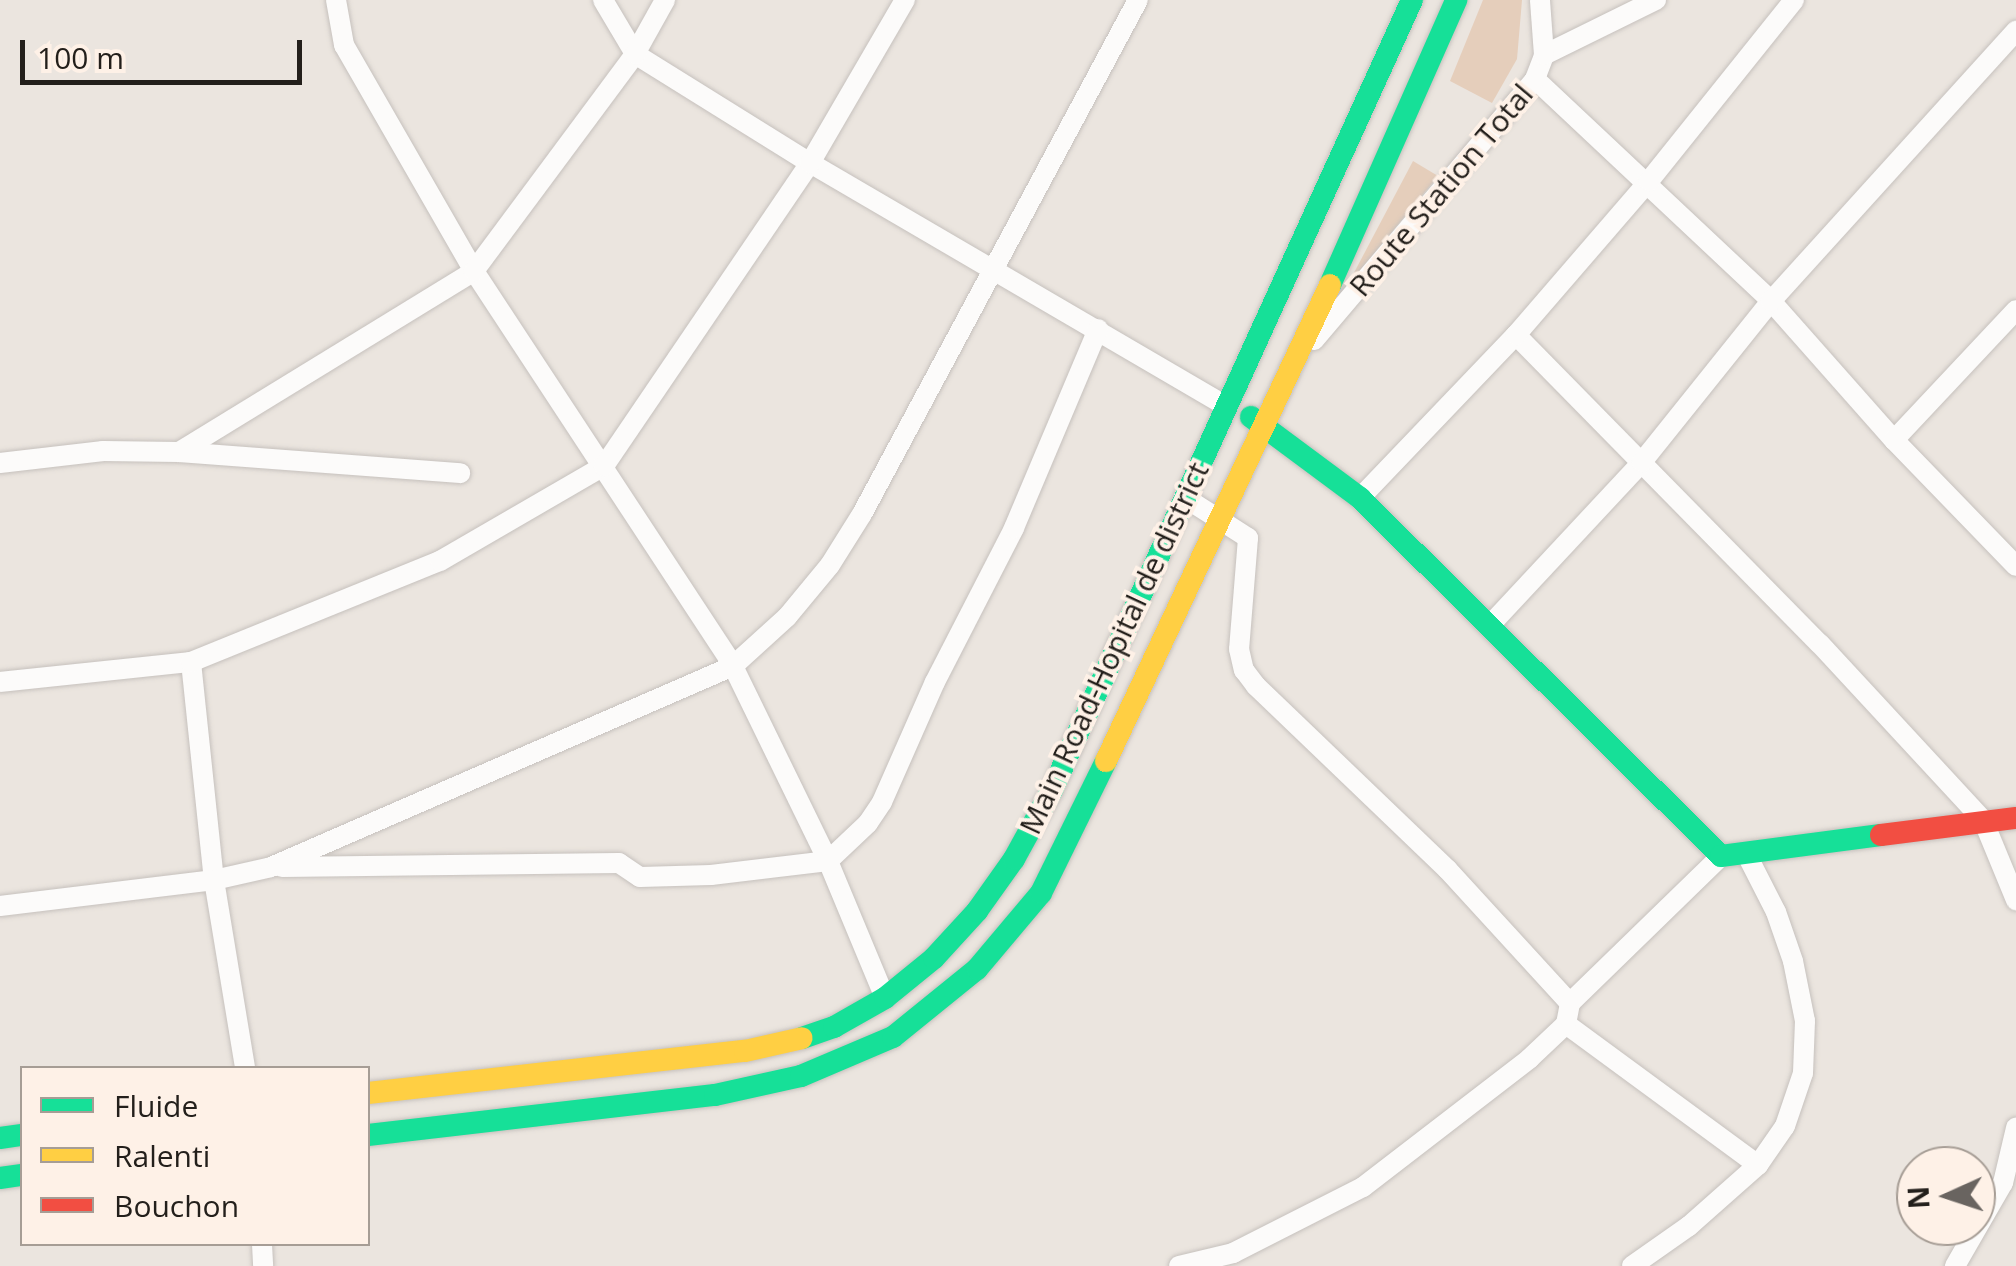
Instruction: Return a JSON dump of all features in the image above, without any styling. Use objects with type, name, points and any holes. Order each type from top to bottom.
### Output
[{"type":"main road","name":"Main Road-Hopital de district","points":[[370,1093],[745,1052],[834,1027],[886,998],[934,958],[977,912],[1014,859],[1060,774],[1412,0]]},
{"type":"main road","name":"Main Road-Hopital de district","points":[[370,1135],[715,1095],[762,1085],[847,1060],[893,1037],[977,969],[1040,893],[1072,836],[1218,515],[1295,363],[1456,0]]},
{"type":"main road","points":[[1226,406],[1266,424],[1360,498],[1721,856],[2016,818]]},
{"type":"main road","points":[[834,1027],[847,1060]]},
{"type":"street","points":[[336,0],[344,45],[474,271],[732,666],[828,861],[886,998]]},
{"type":"street","points":[[603,0],[635,54],[810,163],[995,267],[1226,406]]},
{"type":"street","points":[[179,452],[474,271],[635,54],[666,0]]},
{"type":"street","points":[[0,682],[191,662],[440,561],[604,466],[810,163],[905,0]]},
{"type":"street","points":[[0,906],[214,880],[270,867],[732,666],[786,616],[830,566],[1138,0]]},
{"type":"street","name":"Route Station Total","points":[[1295,363],[1535,79],[1544,56],[1540,0]]},
{"type":"street","points":[[1544,56],[1656,0]]},
{"type":"street","points":[[1360,498],[1516,335],[1649,181],[1794,0]]},
{"type":"street","points":[[1491,624],[1642,462],[1771,301],[2016,30]]},
{"type":"street","points":[[1535,79],[1649,181],[1771,301],[1894,440],[2016,566]]},
{"type":"street","points":[[1894,440],[2016,310]]},
{"type":"street","points":[[270,867],[619,863],[640,877],[711,875],[828,861],[868,823],[882,802],[935,682],[1014,528],[1098,329]]},
{"type":"street","points":[[1516,335],[1983,820],[2016,900]]},
{"type":"street","points":[[0,462],[103,451],[179,452],[460,474]]},
{"type":"street","points":[[1184,497],[1244,532],[1249,546],[1239,649],[1244,670],[1256,686],[1433,855],[1568,1013],[1758,1165]]},
{"type":"street","points":[[191,662],[214,880],[245,1066]]},
{"type":"street","points":[[1632,1266],[1689,1226],[1758,1165],[1785,1126],[1802,1073],[1806,1021],[1782,928],[1746,852]]},
{"type":"street","points":[[1179,1266],[1234,1260],[1363,1187],[1529,1059],[1568,1013],[1721,856]]},
{"type":"street","points":[[1955,1266],[2003,1183],[2016,1128]]},
{"type":"shaded area","points":[[1483,0],[1522,0],[1517,59],[1492,103],[1450,81]]},
{"type":"shaded area","points":[[1413,161],[1438,176],[1347,286]]},
{"type":"traffic: fast","points":[[802,1038],[834,1027],[885,998],[934,958],[977,911],[1014,859],[1052,790],[1412,0]]},
{"type":"traffic: fast","points":[[1330,285],[1456,0]]},
{"type":"traffic: fast","points":[[1251,417],[1360,498],[1721,856],[1881,835]]},
{"type":"traffic: fast","points":[[370,1135],[715,1095],[801,1076],[893,1037],[977,969],[1041,893],[1106,761]]},
{"type":"traffic: fast","points":[[0,1138],[20,1135]]},
{"type":"traffic: fast","points":[[0,1178],[20,1175]]},
{"type":"traffic: slow","points":[[1106,761],[1330,285]]},
{"type":"traffic: slow","points":[[370,1093],[745,1051],[802,1038]]},
{"type":"traffic: jam","points":[[1881,835],[2016,818]]}]
